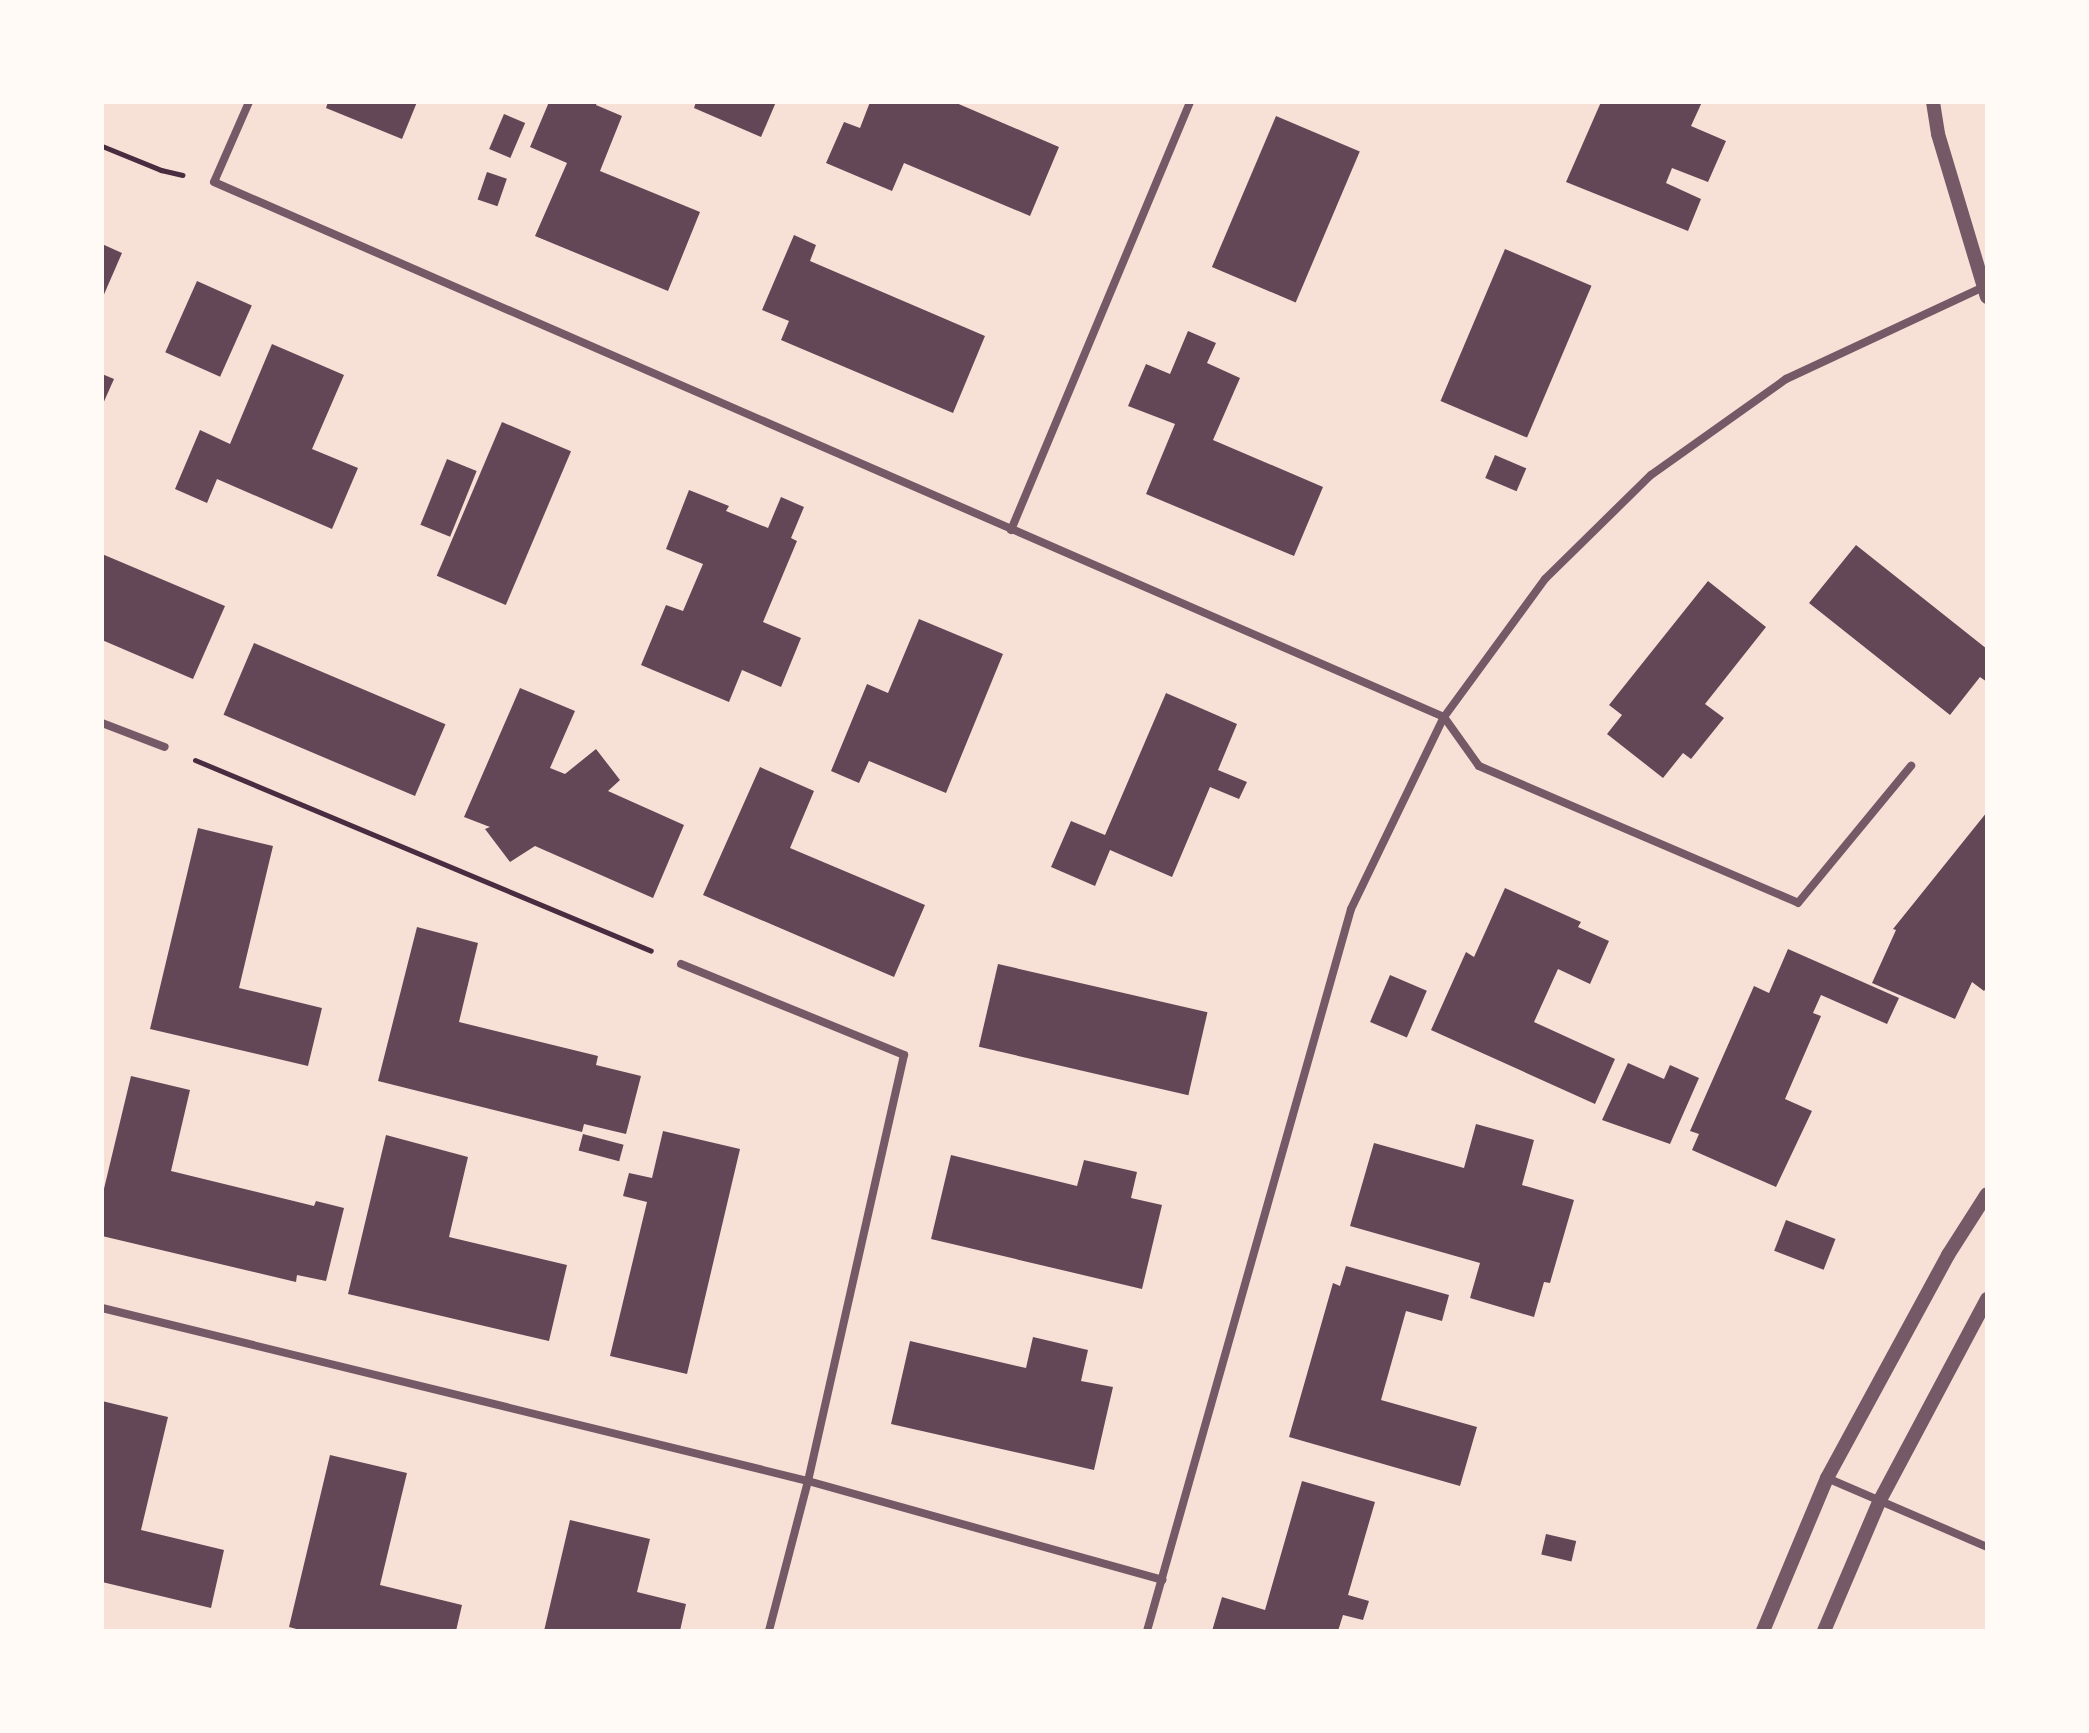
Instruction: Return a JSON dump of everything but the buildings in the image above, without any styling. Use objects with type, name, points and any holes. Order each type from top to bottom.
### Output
[{"type":"street","points":[[249,102],[214,182],[1444,717],[1479,766],[1798,903],[1911,766]]},
{"type":"street","points":[[1011,530],[1190,102]]},
{"type":"street","points":[[1147,1631],[1351,909],[1444,717],[1545,579],[1651,475],[1786,379],[1985,292],[1938,134],[1933,102]]},
{"type":"street","points":[[102,723],[165,747]]},
{"type":"street","points":[[681,964],[904,1055],[808,1481],[769,1631]]},
{"type":"street","points":[[1763,1631],[1827,1478],[1948,1255],[1987,1194]]},
{"type":"street","points":[[1824,1631],[1879,1502],[1987,1299]]},
{"type":"street","points":[[102,1308],[808,1481],[1162,1580]]},
{"type":"street","points":[[1827,1478],[1987,1547]]},
{"type":"path","points":[[102,146],[161,170],[214,182]]},
{"type":"path","points":[[165,747],[681,964]]}]
